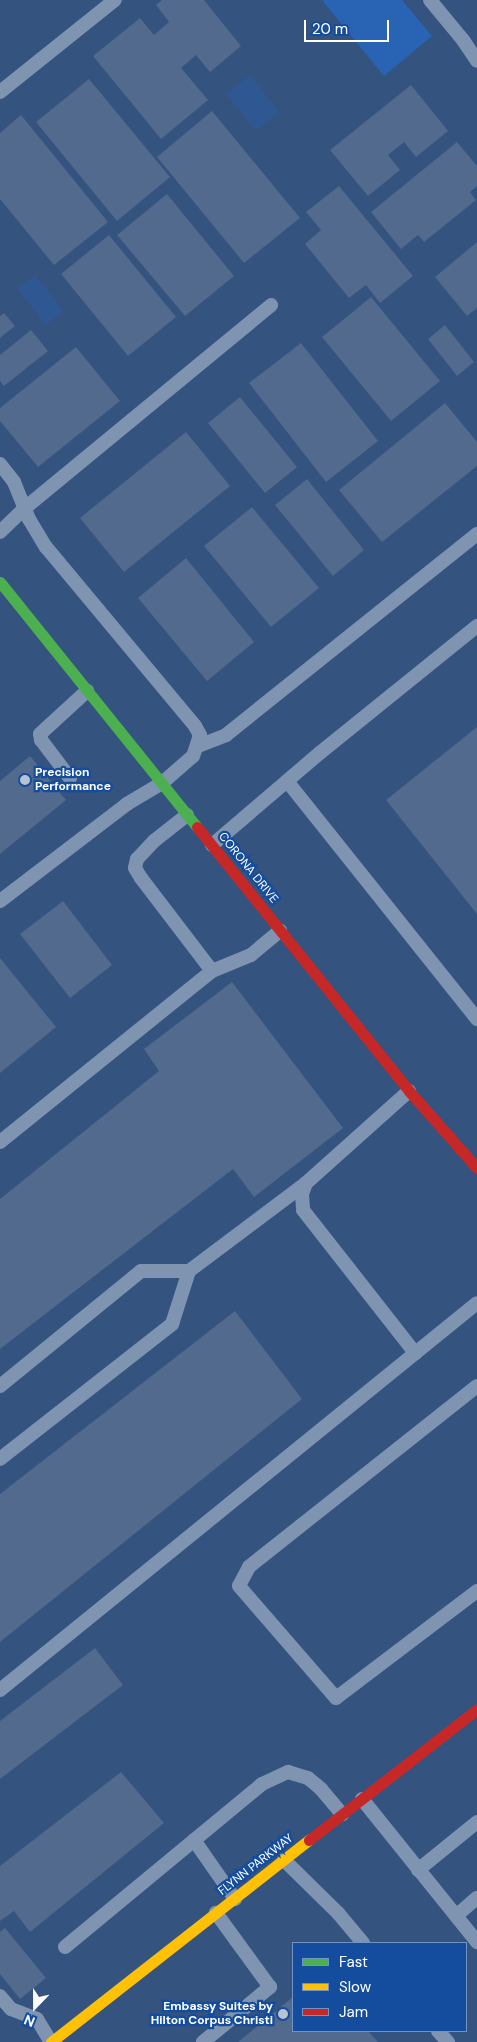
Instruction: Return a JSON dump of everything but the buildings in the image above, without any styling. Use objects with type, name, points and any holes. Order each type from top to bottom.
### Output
[{"type":"street","name":"CORONA DRIVE","points":[[0,582],[409,1091],[477,1168]]},
{"type":"street","name":"FLYNN PARKWAY","points":[[51,2042],[477,1709]]},
{"type":"lane","points":[[0,92],[115,0]]},
{"type":"lane","points":[[430,0],[463,40],[477,61]]},
{"type":"lane","points":[[0,532],[25,508],[272,305]]},
{"type":"lane","points":[[0,464],[14,482],[29,519],[46,547],[195,726],[200,736],[193,756],[162,783],[127,804],[0,901]]},
{"type":"lane","points":[[198,746],[226,735],[477,534]]},
{"type":"lane","points":[[212,845],[287,780],[477,626]]},
{"type":"lane","points":[[70,778],[41,740],[40,734],[87,690]]},
{"type":"lane","points":[[287,780],[477,1018]]},
{"type":"lane","points":[[187,815],[154,841],[137,859],[135,868],[140,878],[212,971]]},
{"type":"lane","points":[[0,1142],[212,971],[251,955],[280,931]]},
{"type":"lane","points":[[0,1459],[172,1324],[189,1271],[306,1184],[409,1091]]},
{"type":"lane","points":[[306,1184],[302,1194],[304,1210],[415,1353]]},
{"type":"lane","points":[[0,1386],[141,1271],[189,1271]]},
{"type":"lane","points":[[0,1690],[477,1303]]},
{"type":"lane","points":[[477,1386],[249,1567],[239,1586],[336,1698],[477,1592]]},
{"type":"lane","points":[[65,1947],[262,1784],[288,1772],[308,1778],[321,1789],[342,1814]]},
{"type":"lane","points":[[362,1799],[477,1942]]},
{"type":"lane","points":[[418,1870],[477,1822]]},
{"type":"lane","points":[[194,1840],[235,1898]]},
{"type":"lane","points":[[284,1860],[338,1914],[362,1942]]},
{"type":"lane","points":[[456,1916],[477,1898]]},
{"type":"lane","points":[[203,2042],[270,1987],[216,1913]]},
{"type":"lane","points":[[0,1996],[11,2009],[37,2019],[51,2042]]},
{"type":"lane","points":[[439,2032],[448,2042]]},
{"type":"shaded area","points":[[322,0],[402,0],[432,36],[384,76]]},
{"type":"shaded area","points":[[250,75],[279,112],[256,131],[226,94]]},
{"type":"shaded area","points":[[35,275],[64,311],[46,325],[17,288]]},
{"type":"traffic: fast","points":[[0,582],[197,827]]},
{"type":"traffic: slow","points":[[51,2042],[309,1840]]},
{"type":"traffic: jam","points":[[197,827],[409,1091],[477,1168]]},
{"type":"traffic: jam","points":[[309,1840],[477,1709]]},
{"type":"place","name":"Precision Performance","points":[[25,780]]},
{"type":"place","name":"Embassy Suites by Hilton Corpus Christi","points":[[283,2014]]}]
